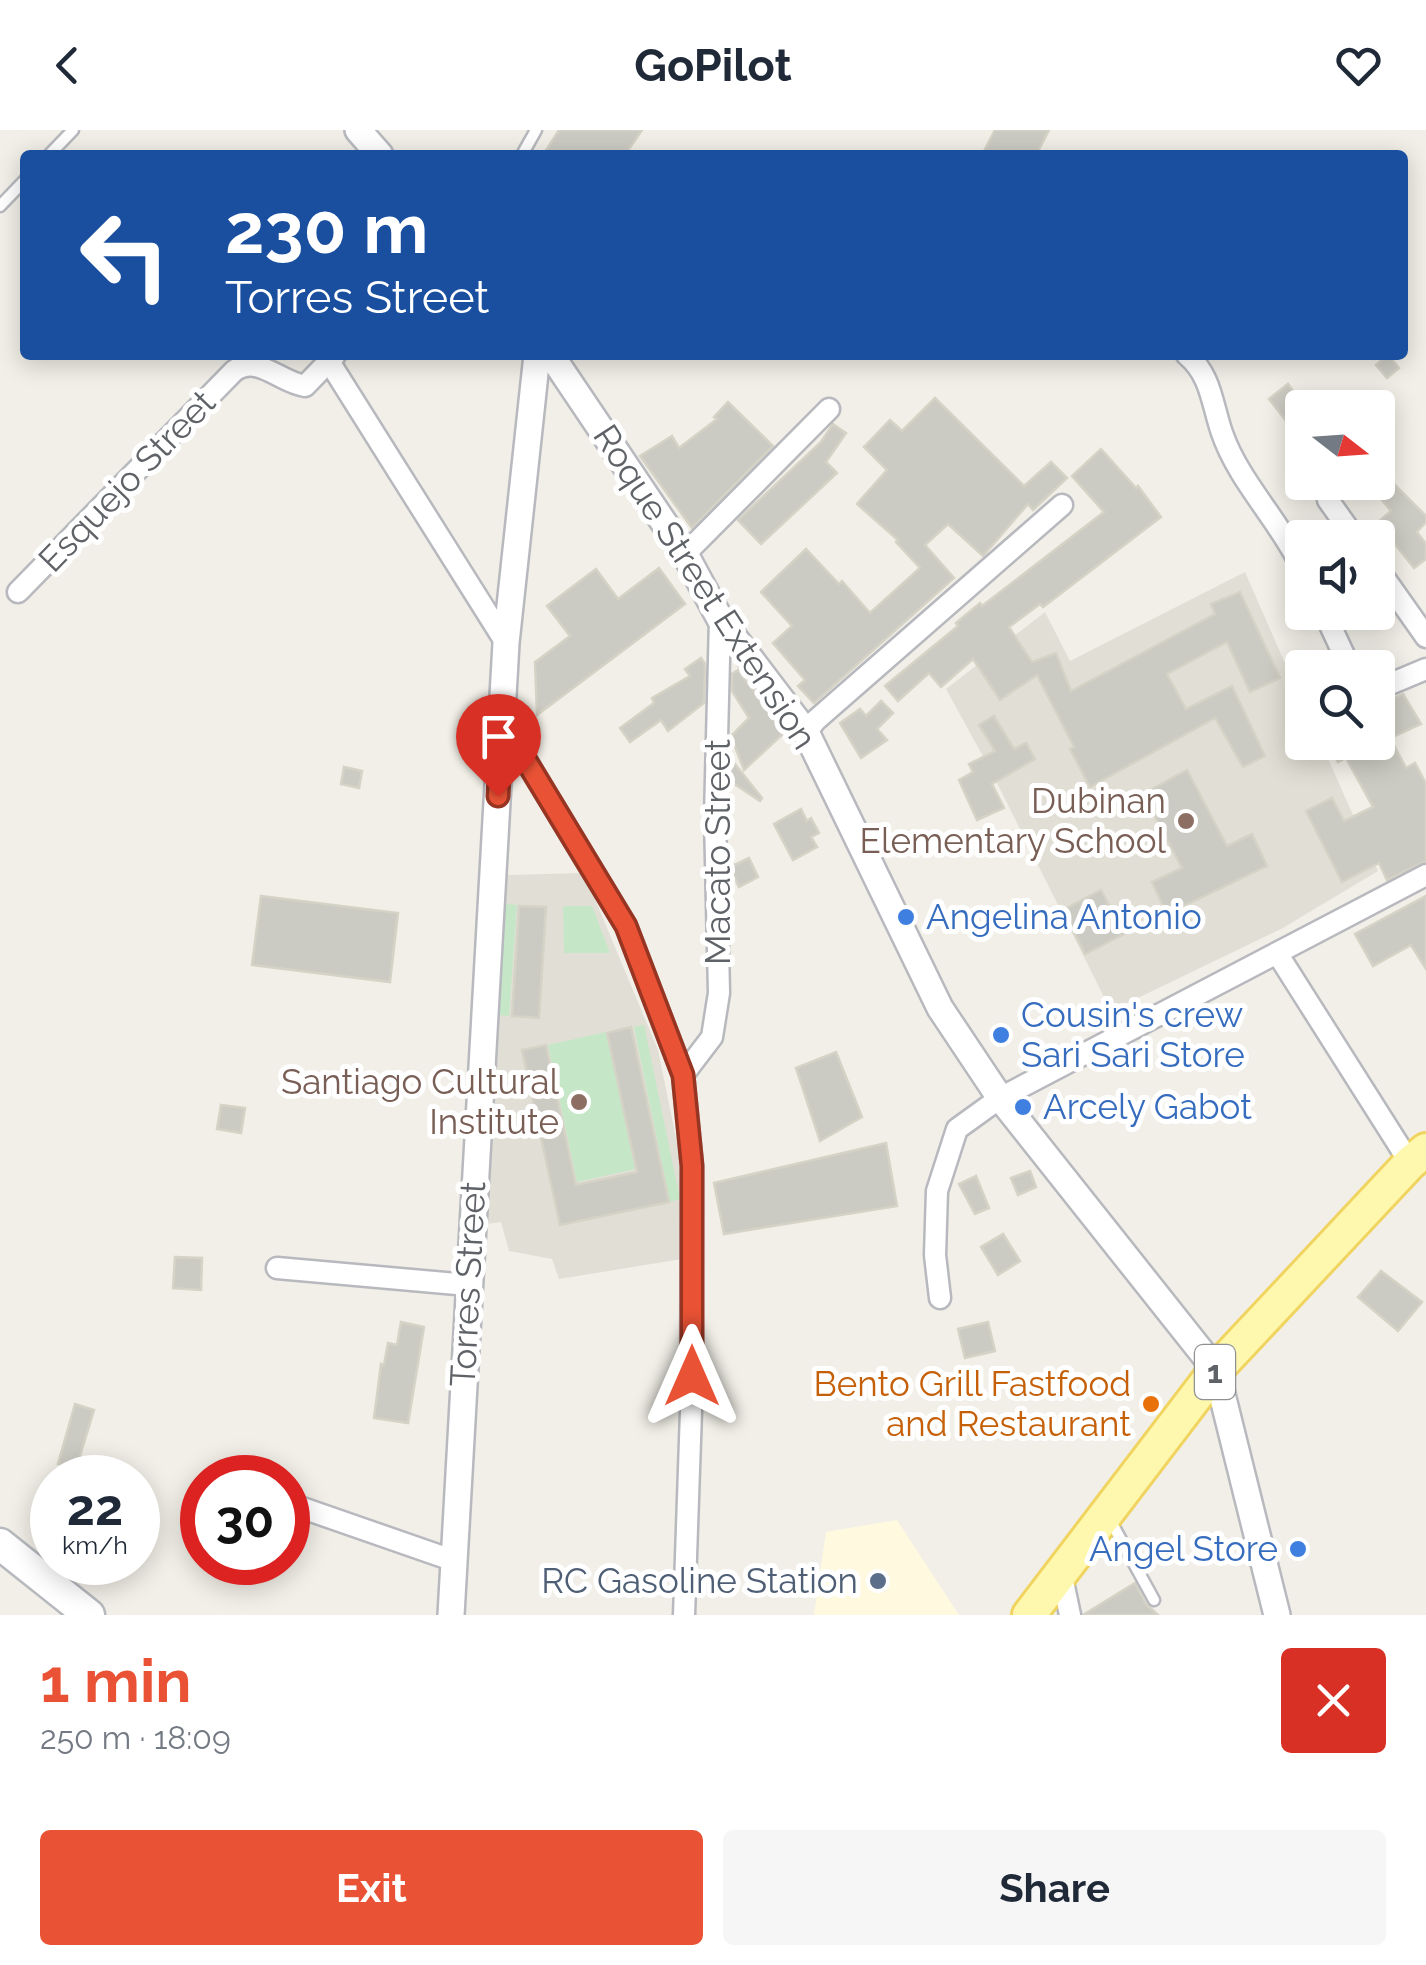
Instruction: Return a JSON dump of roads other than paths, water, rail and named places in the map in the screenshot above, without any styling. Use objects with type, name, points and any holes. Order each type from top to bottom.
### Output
[{"type":"main road","name":"1","points":[[1030,1615],[1216,1370],[1418,1156]]},
{"type":"main road","points":[[0,1544],[89,1615]]},
{"type":"street","points":[[358,130],[376,150]]},
{"type":"street","name":"Esquejo Street","points":[[18,592],[234,371],[252,363],[289,383],[305,386],[331,360]]},
{"type":"street","points":[[333,360],[506,643]]},
{"type":"street","name":"Torres Street","points":[[451,1615],[506,643],[536,360]]},
{"type":"street","name":"Roque Street Extension","points":[[554,360],[685,554],[720,619],[806,732],[940,1008],[1000,1098],[1216,1370]]},
{"type":"street","points":[[1193,360],[1207,380],[1223,438],[1285,540]]},
{"type":"street","points":[[685,554],[829,409]]},
{"type":"street","points":[[1328,500],[1342,520]]},
{"type":"street","points":[[806,732],[1062,505]]},
{"type":"street","points":[[1395,593],[1426,637]]},
{"type":"street","name":"Macato Street","points":[[683,1075],[712,1037],[719,993],[715,817],[720,619]]},
{"type":"street","points":[[1395,682],[1426,669]]},
{"type":"street","points":[[502,721],[626,926],[683,1075],[692,1166],[692,1411],[684,1615]]},
{"type":"street","points":[[940,1298],[935,1255],[938,1190],[956,1130],[1000,1098],[1426,876]]},
{"type":"street","points":[[1276,953],[1418,1156]]},
{"type":"street","points":[[277,1268],[468,1285]]},
{"type":"street","points":[[1216,1370],[1278,1615]]},
{"type":"street","points":[[310,1511],[452,1560]]},
{"type":"street","points":[[1062,1572],[1070,1615]]},
{"type":"lane","points":[[54,150],[73,130]]},
{"type":"lane","points":[[0,206],[20,185]]},
{"type":"lane","points":[[1106,1512],[1154,1600]]},
{"type":"place","name":"Dubinan Elementary School","points":[[1186,821]]},
{"type":"place","name":"Angelina Antonio","points":[[906,917]]},
{"type":"place","name":"Cousin's crew Sari Sari Store","points":[[1001,1035]]},
{"type":"place","name":"Santiago Cultural Institute","points":[[579,1102]]},
{"type":"place","name":"Arcely Gabot","points":[[1023,1107]]},
{"type":"place","name":"Bento Grill Fastfood and Restaurant","points":[[1151,1404]]},
{"type":"place","name":"Angel Store","points":[[1298,1549]]},
{"type":"place","name":"RC Gasoline Station","points":[[878,1581]]}]
